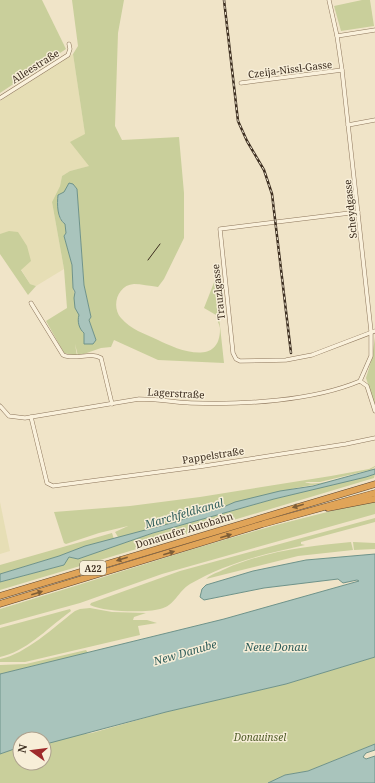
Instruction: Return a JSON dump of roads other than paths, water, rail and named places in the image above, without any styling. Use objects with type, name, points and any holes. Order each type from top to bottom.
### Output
[{"type":"highway","points":[[344,493],[375,480]]},
{"type":"highway","name":"Donauufer Autobahn","points":[[0,596],[375,484]]},
{"type":"highway","name":"Donauufer Autobahn","points":[[0,604],[314,509],[375,493]]},
{"type":"highway","points":[[314,509],[336,508],[375,499]]},
{"type":"street","name":"Scheydgasse","points":[[329,0],[337,36],[342,70],[373,331],[371,356],[360,381]]},
{"type":"street","points":[[337,36],[375,30]]},
{"type":"street","name":"Alleestraße","points":[[0,98],[68,55],[70,49],[69,44]]},
{"type":"street","name":"Czeija-Nissl-Gasse","points":[[241,83],[342,70]]},
{"type":"street","points":[[348,125],[375,120]]},
{"type":"street","name":"Trauzlgasse","points":[[358,212],[220,230],[233,353],[236,359],[240,361],[286,360],[324,351],[373,331]]},
{"type":"street","points":[[30,303],[63,355],[76,358],[97,356],[101,358],[112,404]]},
{"type":"street","points":[[360,381],[367,386],[375,411]]},
{"type":"street","name":"Lagerstraße","points":[[0,406],[5,413],[14,418],[31,418],[139,399],[156,399],[190,403],[280,399],[319,394],[341,389],[360,381]]},
{"type":"street","name":"Pappelstraße","points":[[31,418],[47,483],[53,486],[204,466],[346,444],[375,438]]},
{"type":"water","points":[[69,183],[73,184],[77,189],[84,285],[91,317],[89,320],[96,340],[93,344],[84,344],[84,333],[79,325],[79,315],[75,308],[72,265],[64,236],[66,233],[65,224],[60,219],[58,211],[58,195],[64,192]]},
{"type":"water","points":[[375,469],[375,474],[366,477],[274,499],[153,533],[78,559],[69,557],[64,565],[0,582],[0,574],[59,556],[85,546],[179,521],[212,508],[221,508],[235,502],[280,491],[313,486]]},
{"type":"water","name":"Neue Donau","points":[[375,554],[375,657],[286,684],[166,712],[52,742],[52,731],[12,731],[12,750],[0,754],[0,674],[224,619],[359,581],[357,580],[343,583],[338,579],[264,588],[204,600],[200,597],[202,589],[206,585],[253,571],[306,560]]},
{"type":"water","points":[[375,744],[375,750],[366,753],[363,757],[366,759],[375,756],[375,783],[268,783],[285,775],[308,771]]},
{"type":"tram line","points":[[148,260],[160,244]]},
{"type":"railway","points":[[224,0],[238,121],[247,141],[264,170],[272,194],[291,353]]},
{"type":"water label","name":"Marchfeldkanal","points":[[184,513]]},
{"type":"water label","name":"New Danube","points":[[185,652]]},
{"type":"park label","name":"Donauinsel","points":[[260,737]]}]
